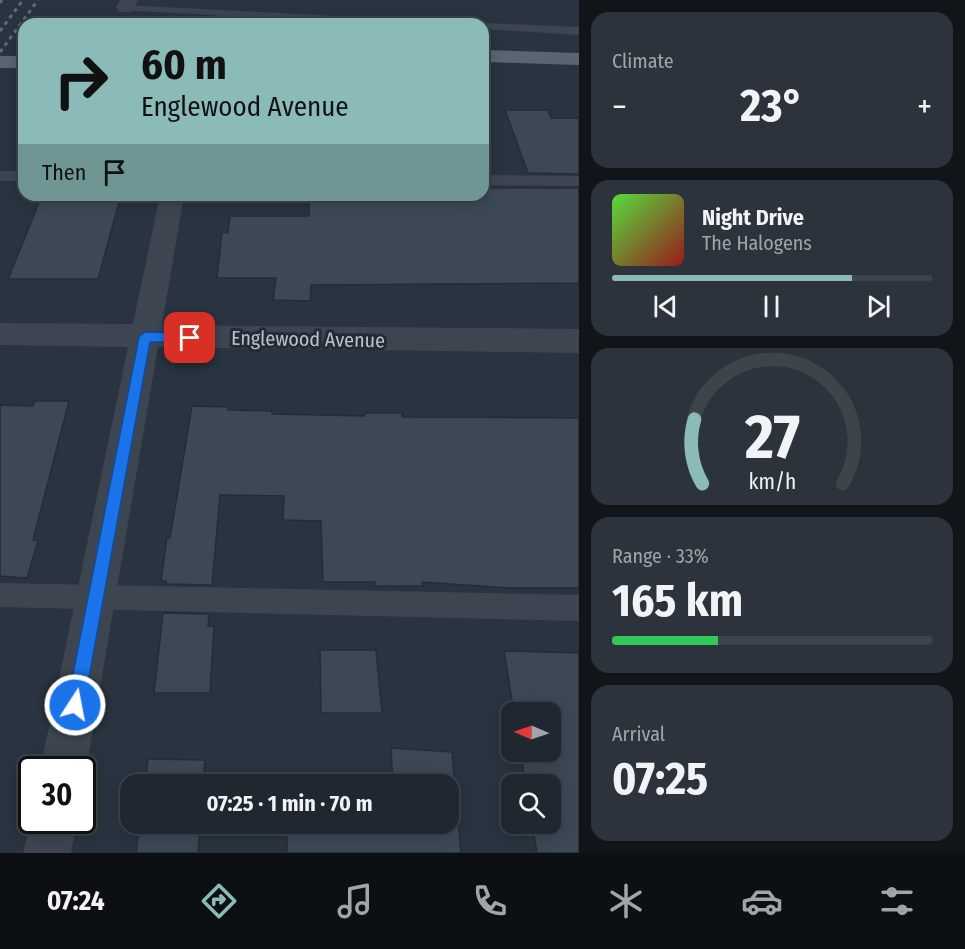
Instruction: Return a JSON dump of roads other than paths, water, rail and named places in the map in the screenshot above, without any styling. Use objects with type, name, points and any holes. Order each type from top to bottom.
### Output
[{"type":"main road","points":[[0,48],[18,48]]},
{"type":"main road","points":[[489,56],[579,59]]},
{"type":"main road","points":[[0,62],[18,62]]},
{"type":"main road","points":[[489,73],[579,75]]},
{"type":"street","points":[[66,756],[171,201]]},
{"type":"street","name":"Englewood Avenue","points":[[0,334],[579,341]]},
{"type":"street","points":[[47,853],[51,834]]},
{"type":"lane","points":[[127,4],[341,18]]},
{"type":"lane","points":[[489,26],[579,31]]},
{"type":"lane","points":[[0,176],[18,176]]},
{"type":"lane","points":[[489,180],[579,180]]},
{"type":"lane","points":[[0,595],[579,608]]},
{"type":"railway","points":[[0,31],[23,0]]},
{"type":"railway","points":[[25,18],[38,0]]},
{"type":"railway","points":[[0,52],[18,27]]}]
